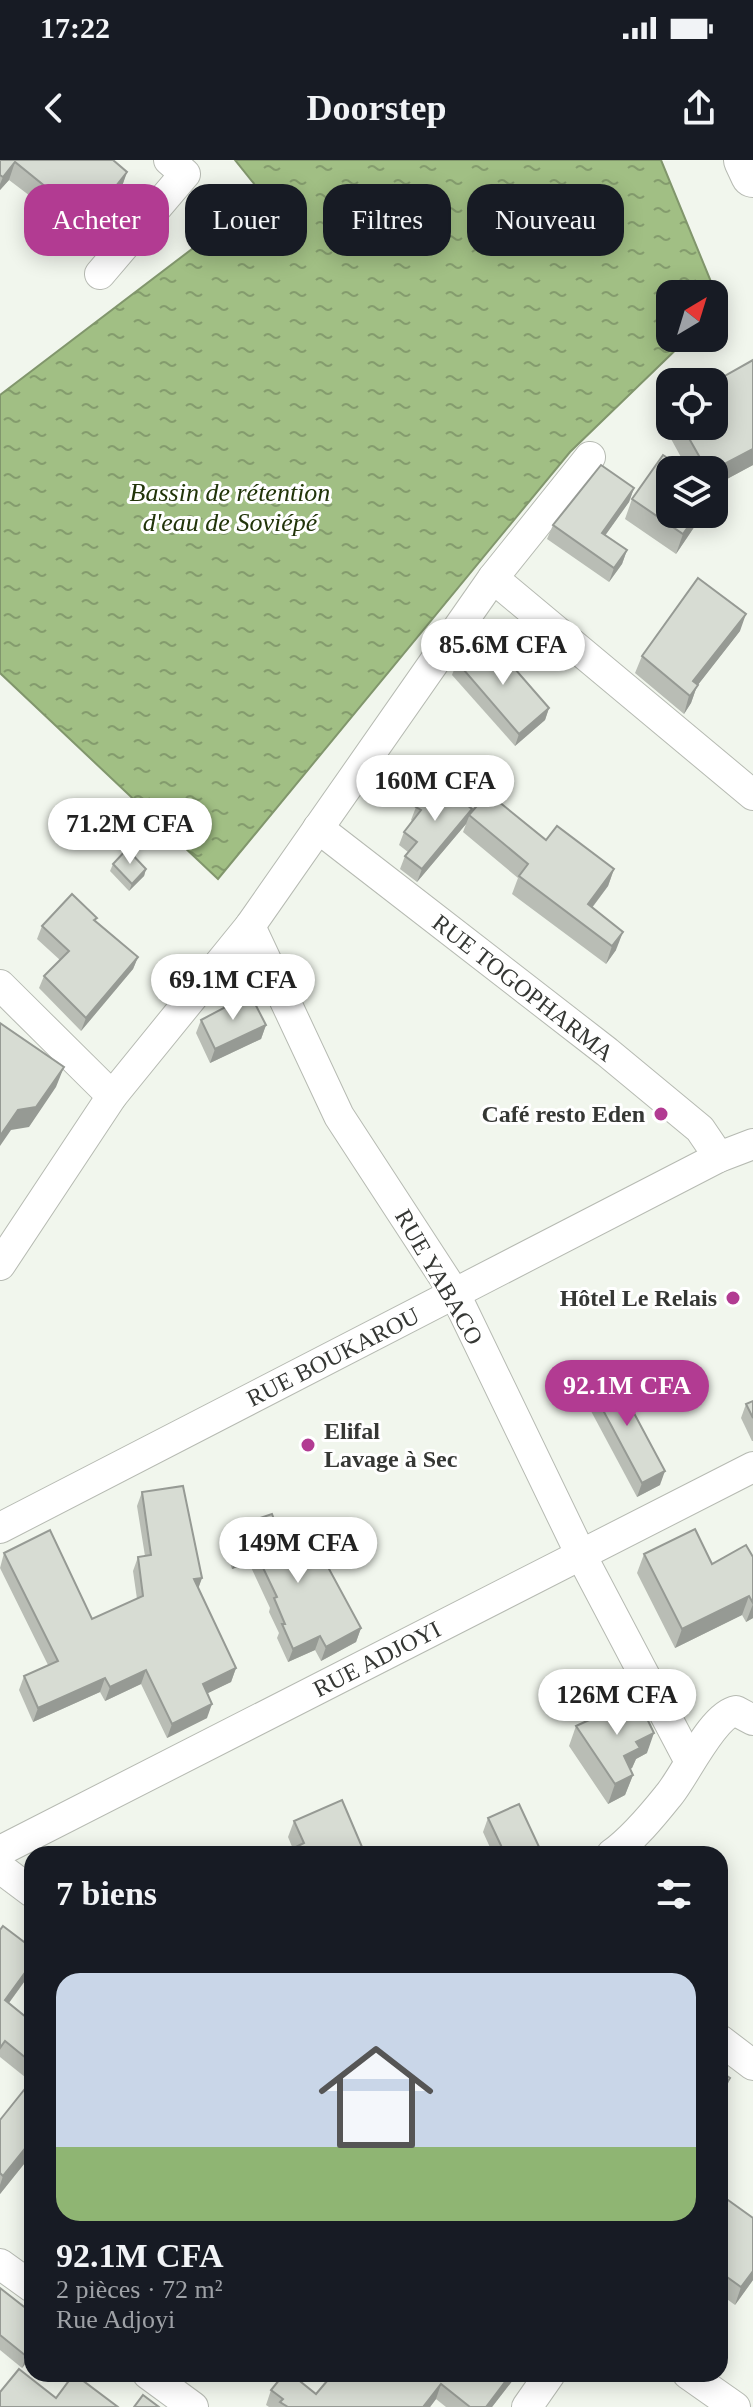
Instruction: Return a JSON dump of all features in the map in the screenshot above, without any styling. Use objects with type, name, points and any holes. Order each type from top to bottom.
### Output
[{"type":"highway","points":[[746,160],[753,175]]},
{"type":"street","points":[[100,274],[185,174],[169,160]]},
{"type":"street","points":[[0,1265],[112,1096],[250,926],[493,578],[590,457]]},
{"type":"street","points":[[493,578],[753,795]]},
{"type":"street","name":"RUE TOGOPHARMA","points":[[318,828],[607,1052],[700,1129],[719,1157]]},
{"type":"street","name":"RUE YABACO","points":[[250,926],[339,1116],[455,1294],[581,1555],[689,1760]]},
{"type":"street","points":[[0,985],[112,1096]]},
{"type":"street","name":"RUE BOUKAROU","points":[[0,1528],[719,1157],[753,1144]]},
{"type":"street","name":"RUE ADJOYI","points":[[0,1851],[753,1467]]},
{"type":"street","points":[[622,1846],[671,1794],[689,1760],[726,1714],[736,1711],[753,1720]]},
{"type":"street","points":[[0,1868],[24,1886]]},
{"type":"street","points":[[728,2046],[753,2065]]},
{"type":"street","points":[[0,2264],[24,2281]]},
{"type":"street","points":[[167,2382],[193,2407]]},
{"type":"street","points":[[527,2407],[544,2382]]},
{"type":"street","points":[[699,2382],[735,2407]]},
{"type":"water","name":"Bassin de rétention d'eau de Soviépé","points":[[235,160],[661,160],[710,280],[656,280],[656,352],[674,352],[570,452],[218,879],[0,673],[0,395],[185,254],[307,256],[307,184],[254,184]]},
{"type":"building","points":[[0,160],[113,160],[127,172],[117,184],[42,184],[15,162],[3,177],[0,175]]},
{"type":"building","points":[[753,360],[753,449],[728,462],[728,456],[699,456],[690,440],[728,440],[728,374]]},
{"type":"building","points":[[601,465],[634,488],[602,533],[627,550],[614,568],[553,525]]},
{"type":"building","points":[[656,465],[656,515],[632,499]]},
{"type":"building","points":[[698,578],[746,614],[693,681],[698,685],[690,696],[642,656]]},
{"type":"building","points":[[472,641],[505,665],[509,662],[549,708],[519,734],[457,662]]},
{"type":"building","points":[[437,781],[472,809],[422,869],[405,856],[417,842],[404,832],[421,810],[416,807]]},
{"type":"building","points":[[488,793],[546,840],[557,826],[614,869],[588,904],[623,932],[612,946],[519,876],[528,864],[469,815]]},
{"type":"building","points":[[127,849],[146,869],[132,884],[113,864]]},
{"type":"building","points":[[72,894],[97,918],[94,920],[138,957],[86,1018],[44,976],[69,951],[42,926]]},
{"type":"building","points":[[250,994],[266,1025],[215,1049],[201,1020]]},
{"type":"building","points":[[0,1023],[64,1067],[36,1107],[18,1110],[0,1136]]},
{"type":"building","points":[[612,1372],[665,1471],[642,1483],[589,1384]]},
{"type":"building","points":[[753,1401],[753,1418],[746,1404]]},
{"type":"building","points":[[183,1486],[202,1578],[194,1579],[236,1668],[203,1684],[212,1704],[172,1724],[146,1670],[110,1687],[105,1678],[38,1708],[24,1676],[58,1661],[4,1553],[50,1530],[92,1619],[143,1596],[138,1557],[151,1555],[142,1492]]},
{"type":"building","points":[[272,1514],[288,1557],[315,1543],[361,1628],[326,1647],[320,1636],[293,1649],[274,1598],[277,1597],[254,1549],[237,1555],[227,1529]]},
{"type":"building","points":[[695,1529],[712,1564],[746,1545],[753,1557],[753,1603],[749,1596],[682,1629],[644,1554]]},
{"type":"building","points":[[637,1698],[654,1733],[636,1742],[640,1748],[624,1756],[633,1775],[615,1784],[576,1726]]},
{"type":"building","points":[[342,1800],[362,1846],[298,1846],[304,1843],[294,1821]]},
{"type":"building","points":[[519,1804],[539,1846],[501,1846],[488,1818]]},
{"type":"building","points":[[3,1926],[24,1942],[24,1974],[5,2000],[24,2015],[24,2056],[5,2041],[0,2048],[0,1930]]},
{"type":"building","points":[[24,2090],[24,2150],[3,2176],[0,2173],[0,2120]]},
{"type":"building","points":[[728,2200],[753,2218],[753,2271],[741,2287],[728,2278]]},
{"type":"building","points":[[0,2288],[24,2307],[24,2354],[0,2335]]},
{"type":"building","points":[[19,2369],[24,2373],[24,2382],[36,2382],[56,2398],[68,2382],[85,2382],[118,2407],[0,2407],[0,2392]]},
{"type":"building","points":[[278,2382],[301,2382],[316,2394],[326,2382],[505,2382],[486,2407],[470,2407],[441,2384],[423,2407],[288,2407],[271,2390]]},
{"type":"building","points":[[143,2395],[159,2407],[134,2407]]},
{"type":"place","name":"Café resto Eden","points":[[661,1114]]},
{"type":"place","name":"Hôtel Le Relais","points":[[733,1298]]},
{"type":"place","name":"Elifal Lavage à Sec","points":[[308,1445]]}]
